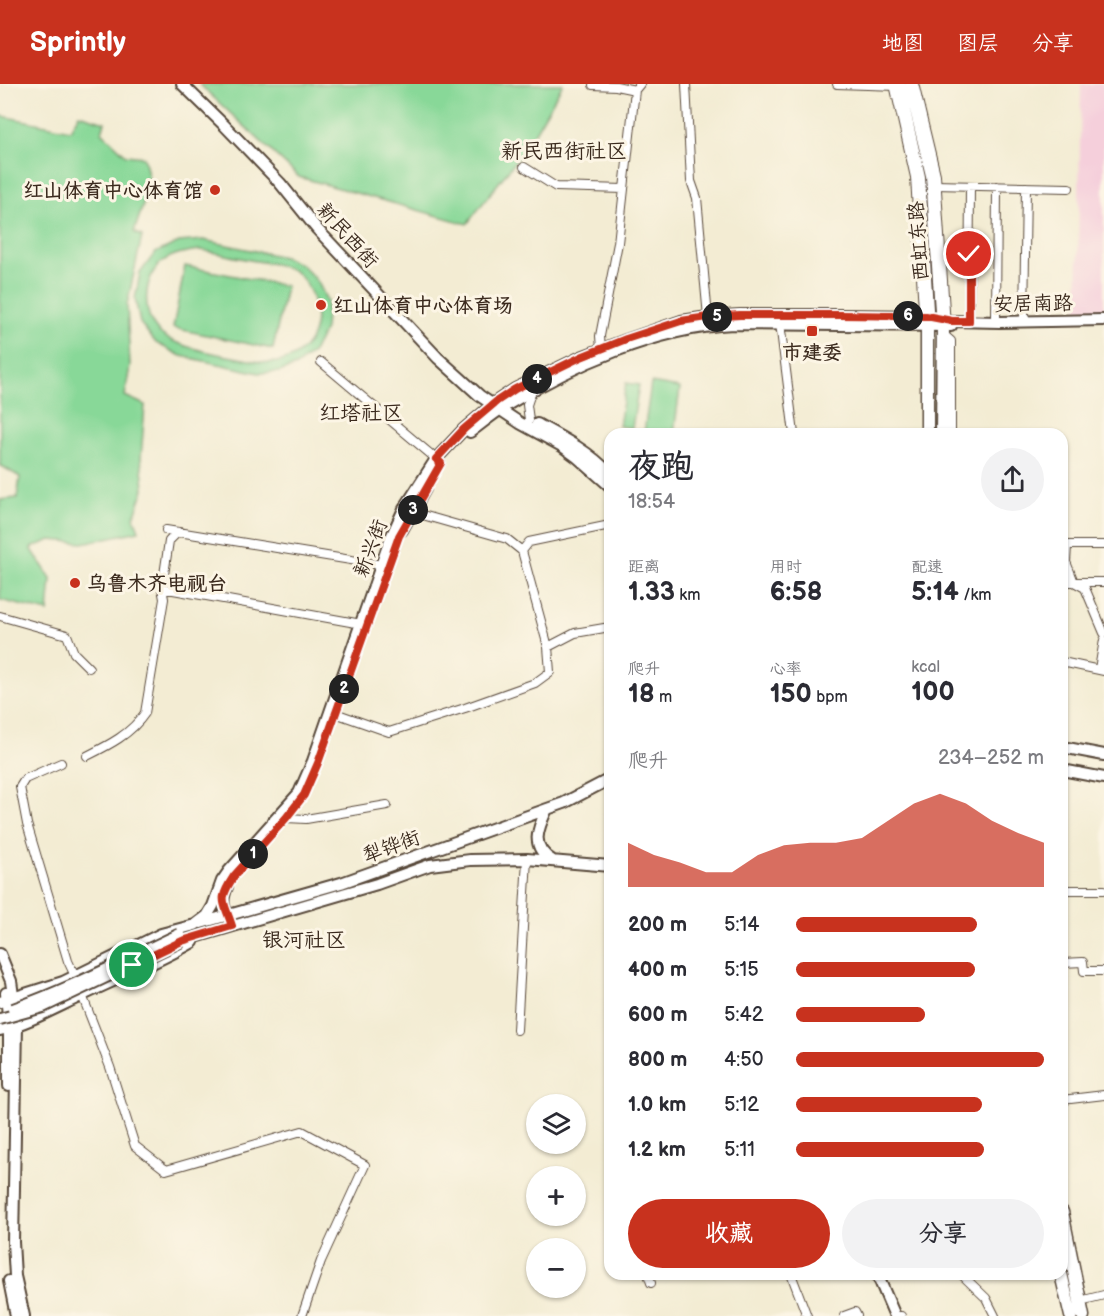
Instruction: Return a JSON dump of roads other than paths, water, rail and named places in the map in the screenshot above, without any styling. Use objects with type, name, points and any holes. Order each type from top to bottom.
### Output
[{"type":"highway","name":"西虹东路","points":[[902,85],[933,175],[943,326]]},
{"type":"highway","name":"西虹东路","points":[[902,85],[918,177],[927,321]]},
{"type":"main road","name":"新民西街","points":[[182,84],[280,183],[317,229],[422,342],[463,381],[480,396],[562,446],[604,481]]},
{"type":"main road","name":"新民西街","points":[[190,84],[239,130],[320,224],[424,336],[498,406],[566,439],[604,469]]},
{"type":"main road","name":"新兴街","points":[[385,566],[391,537],[404,509],[438,461],[515,389],[581,357],[681,321],[708,317],[740,315],[927,321]]},
{"type":"main road","name":"安居南路","points":[[943,326],[952,321],[1104,320]]},
{"type":"main road","name":"新兴街","points":[[498,406],[602,357],[679,331],[709,325],[927,321]]},
{"type":"main road","name":"安居南路","points":[[927,321],[943,326],[1104,326]]},
{"type":"main road","name":"西虹东路","points":[[927,321],[927,428]]},
{"type":"main road","name":"西虹东路","points":[[942,428],[943,326]]},
{"type":"main road","name":"新兴街","points":[[195,925],[207,916],[222,881],[229,871],[299,792],[313,761],[385,566],[438,461]]},
{"type":"main road","name":"新兴街","points":[[232,926],[223,906],[223,897],[227,887],[304,795],[336,713],[364,624]]},
{"type":"main road","points":[[1068,748],[1104,755]]},
{"type":"main road","points":[[1068,771],[1104,778]]},
{"type":"main road","name":"犁铧街","points":[[181,937],[195,925],[341,883],[564,803],[604,782]]},
{"type":"main road","points":[[547,809],[541,823],[538,840],[544,855],[554,861]]},
{"type":"main road","name":"犁铧街","points":[[181,937],[208,933],[377,884],[430,865],[470,860],[527,859],[604,865]]},
{"type":"main road","points":[[7,1000],[63,982],[161,934],[195,925]]},
{"type":"main road","points":[[9,1028],[171,955],[208,933]]},
{"type":"main road","points":[[0,1012],[40,999],[181,937]]},
{"type":"main road","points":[[0,1019],[44,1007],[181,937]]},
{"type":"main road","points":[[0,954],[10,981],[7,1000]]},
{"type":"main road","points":[[0,972],[7,1000],[9,1028],[15,1276],[24,1316]]},
{"type":"main road","points":[[9,1028],[7,1250],[8,1274],[16,1316]]},
{"type":"main road","points":[[1068,1264],[1073,1307]]},
{"type":"main road","points":[[880,1280],[895,1316]]},
{"type":"main road","points":[[887,1280],[901,1316]]},
{"type":"main road","points":[[1063,1280],[1073,1307],[1083,1316]]},
{"type":"street","points":[[686,84],[692,181],[697,198],[708,317]]},
{"type":"street","points":[[837,84],[902,85]]},
{"type":"street","points":[[593,85],[637,87],[618,243],[600,336],[601,349]]},
{"type":"street","points":[[524,167],[556,187],[624,189]]},
{"type":"street","points":[[934,185],[1069,188]]},
{"type":"street","points":[[969,321],[970,186]]},
{"type":"street","points":[[996,322],[997,186]]},
{"type":"street","points":[[1024,321],[1026,187]]},
{"type":"street","points":[[780,323],[793,428]]},
{"type":"street","points":[[943,326],[951,341],[951,428]]},
{"type":"street","points":[[321,362],[438,461]]},
{"type":"street","points":[[530,420],[527,405],[532,390]]},
{"type":"street","points":[[336,713],[389,732],[535,683],[550,672],[548,647],[522,551],[507,539],[412,512]]},
{"type":"street","points":[[522,551],[529,542],[604,526]]},
{"type":"street","points":[[166,530],[385,566]]},
{"type":"street","points":[[87,756],[112,743],[138,724],[146,713],[164,599],[162,588],[169,542],[178,532]]},
{"type":"street","points":[[1068,545],[1104,545]]},
{"type":"street","points":[[1068,567],[1074,582],[1085,588],[1104,633]]},
{"type":"street","points":[[1068,582],[1104,582]]},
{"type":"street","points":[[162,588],[364,624]]},
{"type":"street","points":[[0,616],[67,635],[74,653],[90,668]]},
{"type":"street","points":[[548,647],[575,633],[604,628]]},
{"type":"street","points":[[1068,663],[1102,670],[1104,640]]},
{"type":"street","points":[[61,763],[25,779],[21,787],[27,824],[68,961],[75,976]]},
{"type":"street","points":[[286,818],[306,819],[387,805]]},
{"type":"street","points":[[517,1030],[527,859]]},
{"type":"street","points":[[1068,890],[1104,890]]},
{"type":"street","points":[[1068,963],[1083,962],[1084,971],[1104,971]]},
{"type":"street","points":[[82,995],[110,1066],[135,1146],[166,1170],[302,1131],[365,1165],[321,1261],[302,1316]]},
{"type":"street","points":[[1068,1099],[1104,1095]]},
{"type":"street","points":[[793,1280],[807,1316]]},
{"type":"street","points":[[967,1280],[986,1298],[995,1316]]},
{"type":"street","points":[[1073,1307],[1104,1295]]},
{"type":"street","points":[[844,1316],[855,1312],[857,1316]]},
{"type":"place","name":"红山体育中心体育馆","points":[[215,190]]},
{"type":"place","name":"红山体育中心体育场","points":[[321,305]]},
{"type":"place","name":"市建委","points":[[812,331]]},
{"type":"place","name":"乌鲁木齐电视台","points":[[75,583]]},
{"type":"district","name":"新民西街社区","points":[[564,151]]},
{"type":"district","name":"红塔社区","points":[[361,413]]},
{"type":"district","name":"银河社区","points":[[304,940]]}]
